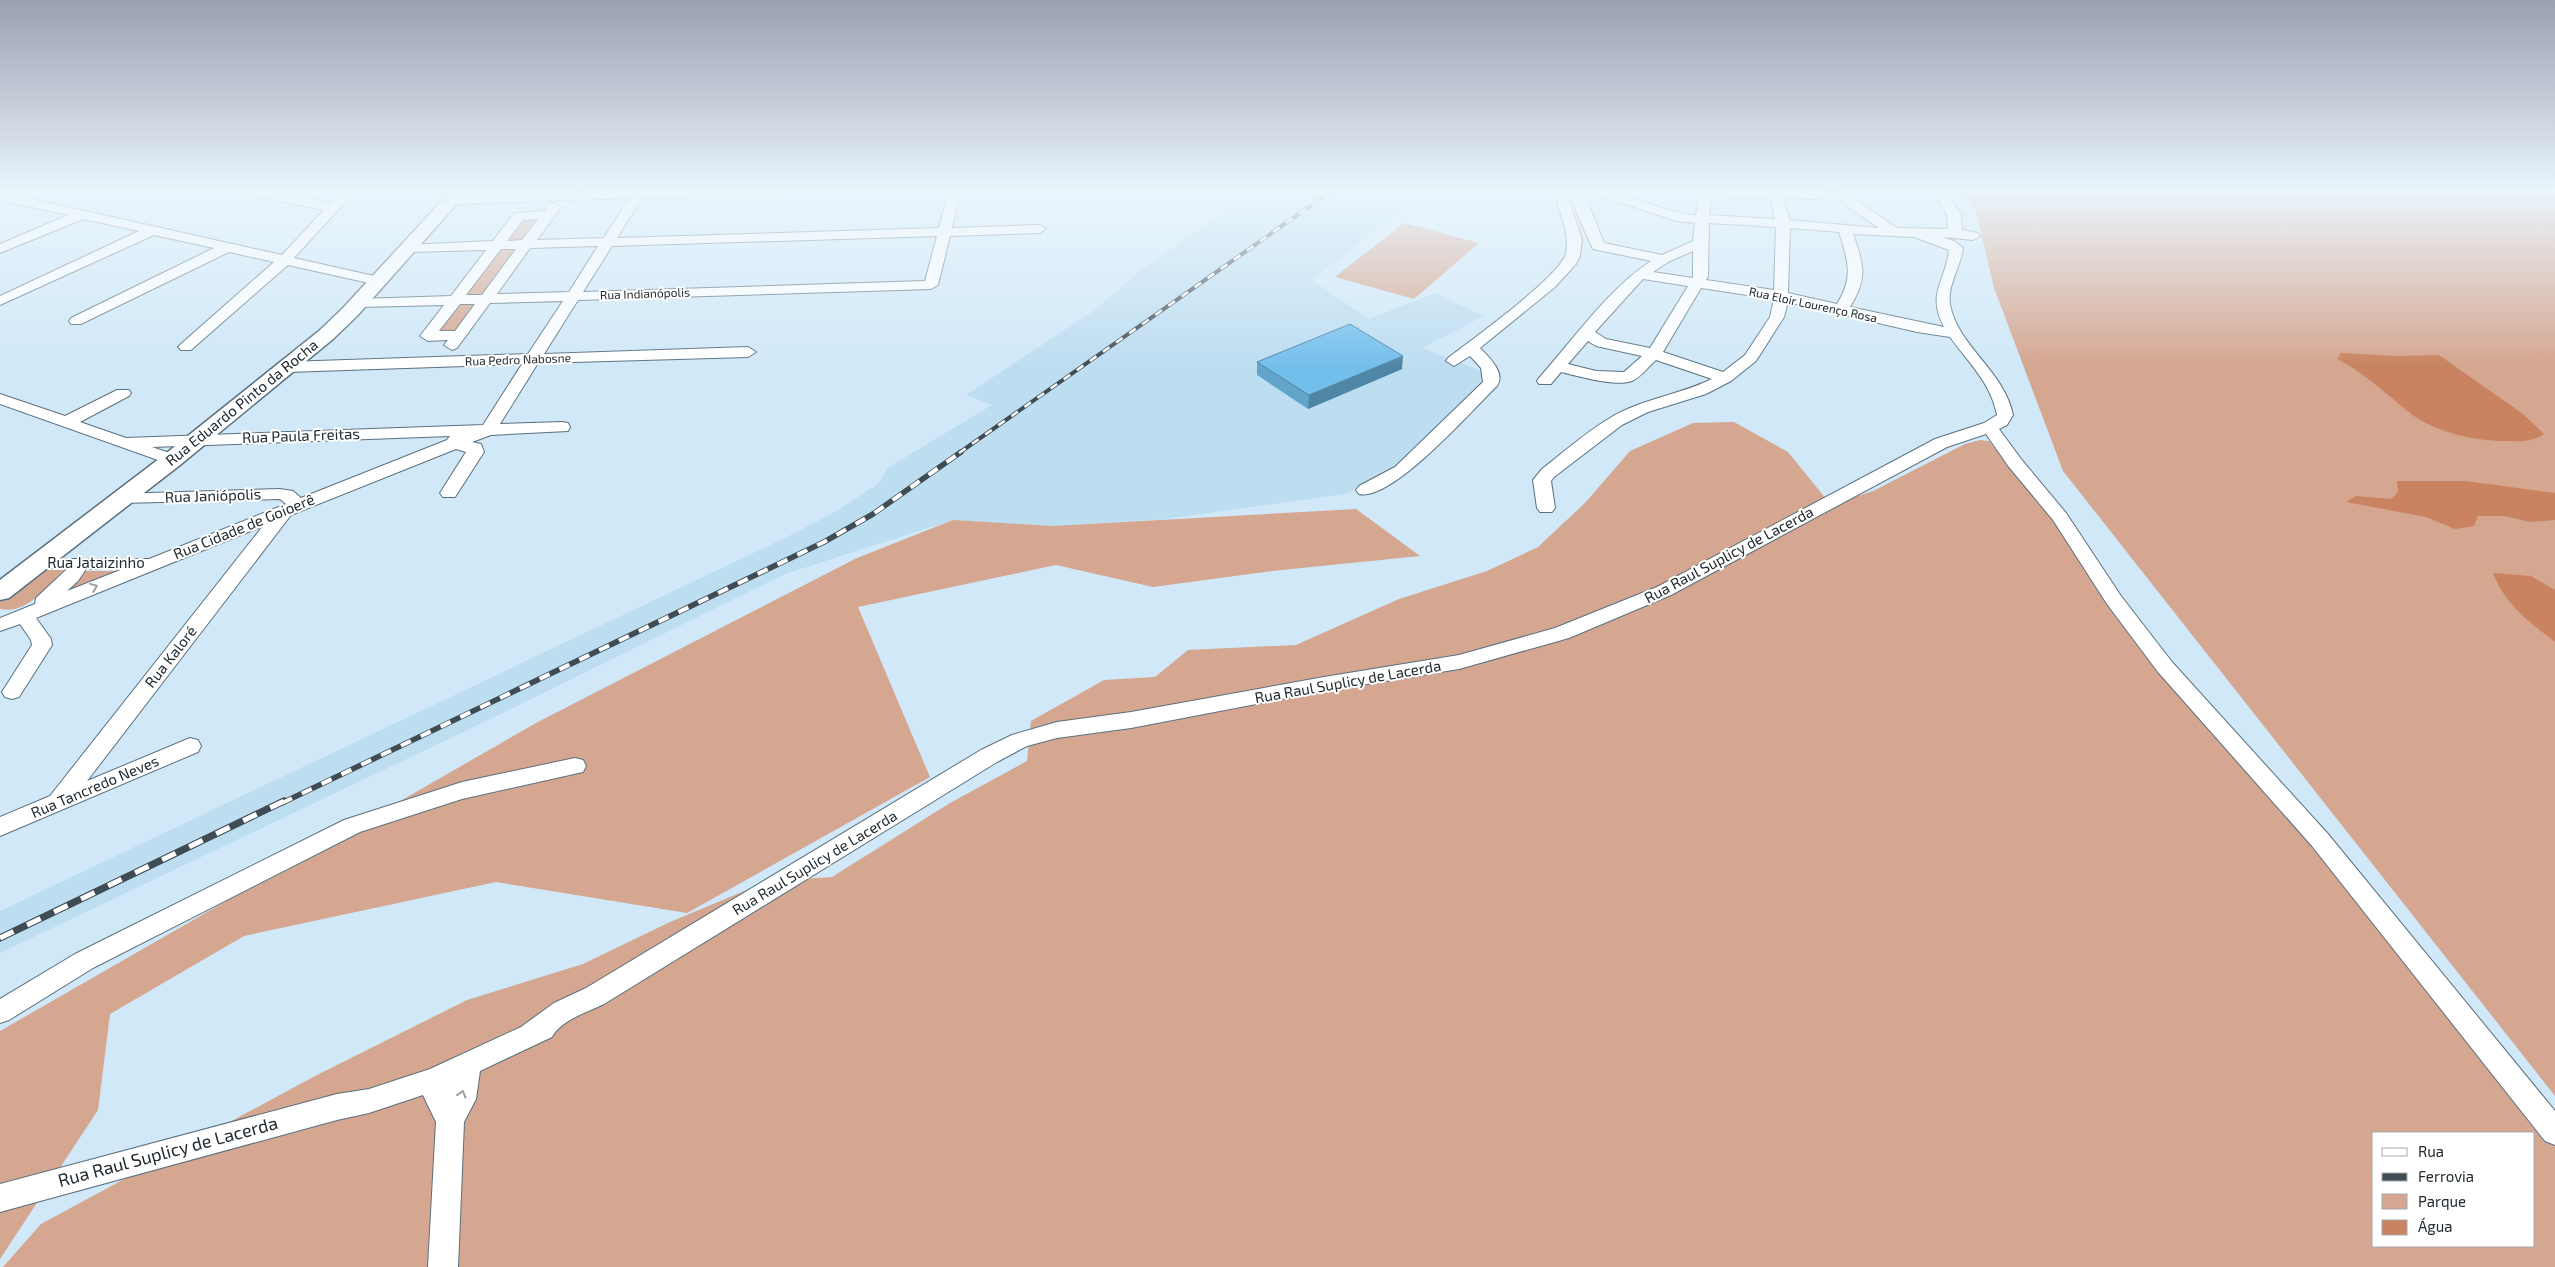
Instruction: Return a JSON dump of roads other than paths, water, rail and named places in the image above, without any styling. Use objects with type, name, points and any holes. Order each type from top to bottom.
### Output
[{"type":"main road","name":"Rua Eduardo Pinto da Rocha","points":[[0,592],[198,440],[288,367],[326,335],[408,249]]},
{"type":"street","points":[[0,301],[112,249]]},
{"type":"street","points":[[76,321],[226,249]]},
{"type":"street","points":[[233,249],[378,282]]},
{"type":"street","points":[[186,347],[295,249]]},
{"type":"street","points":[[459,335],[428,336],[494,249]]},
{"type":"street","points":[[438,362],[522,249]]},
{"type":"street","points":[[488,430],[603,249]]},
{"type":"street","name":"Rua Indianópolis","points":[[358,303],[931,285],[940,249]]},
{"type":"street","points":[[1454,361],[1550,284],[1569,264],[1574,249]]},
{"type":"street","points":[[1614,249],[1663,259]]},
{"type":"street","points":[[1545,381],[1585,332],[1640,274],[1663,259],[1686,249]]},
{"type":"street","points":[[1558,366],[1596,376],[1628,377],[1654,354],[1673,320],[1698,284],[1702,272],[1700,249]]},
{"type":"street","points":[[1546,508],[1542,480],[1548,473],[1607,427],[1642,409],[1700,391],[1725,378],[1751,358],[1762,344],[1777,317],[1782,296],[1782,249]]},
{"type":"street","points":[[1841,310],[1852,294],[1857,275],[1850,249]]},
{"type":"street","points":[[1956,249],[1943,296],[1945,312],[1956,333],[1987,376],[2005,407],[2005,414],[2001,421],[1990,428],[2014,463],[2060,517],[2114,600],[2154,653],[2320,840],[2555,1132]]},
{"type":"street","name":"Rua Eloir Lourenço Rosa","points":[[1640,274],[1782,296],[1917,327],[1956,333]]},
{"type":"street","points":[[1585,332],[1601,344],[1654,354],[1725,378]]},
{"type":"street","points":[[1365,490],[1401,470],[1491,382],[1493,375],[1471,348]]},
{"type":"street","name":"Rua Pedro Nabosne","points":[[288,367],[748,352]]},
{"type":"street","points":[[67,422],[122,393]]},
{"type":"street","name":"Rua Paula Freitas","points":[[0,399],[172,460]]},
{"type":"street","points":[[488,430],[562,427]]},
{"type":"street","name":"Rua Raul Suplicy de Lacerda","points":[[0,1198],[337,1107],[369,1101],[436,1079],[467,1066],[570,1016],[595,996],[989,756],[1020,740],[1037,735],[1068,736],[1105,724],[1459,662],[1562,632],[1629,607],[1729,558],[1775,530],[1941,443],[1990,428]]},
{"type":"street","name":"Rua Cidade de Goioerê","points":[[0,625],[292,508],[451,437],[488,430]]},
{"type":"street","points":[[449,493],[475,452],[475,448],[451,437]]},
{"type":"street","name":"Rua Paula Freitas","points":[[125,443],[198,440],[451,437]]},
{"type":"street","name":"Rua Janiópolis","points":[[123,498],[280,494],[292,498],[292,508]]},
{"type":"street","name":"Rua Kaloré","points":[[58,802],[292,508]]},
{"type":"street","name":"Rua Jataizinho","points":[[39,563],[153,563]]},
{"type":"street","points":[[0,616],[24,615],[60,588],[80,563]]},
{"type":"street","points":[[12,692],[42,645],[41,639],[24,615]]},
{"type":"street","name":"Rua Tancredo Neves","points":[[0,827],[190,746]]},
{"type":"street","points":[[0,1012],[84,961],[352,826],[381,815],[479,785],[575,766]]},
{"type":"street","points":[[443,1267],[450,1121],[462,1099],[467,1066]]},
{"type":"street","points":[[436,1079],[437,1098],[450,1121]]},
{"type":"water","points":[[2341,353],[2397,356],[2439,355],[2523,414],[2544,434],[2525,441],[2492,441],[2443,430],[2420,420],[2366,377],[2337,359]]},
{"type":"water","points":[[2397,481],[2465,481],[2555,493],[2555,520],[2530,522],[2505,516],[2478,516],[2474,526],[2455,529],[2426,517],[2346,502],[2356,496],[2391,499],[2398,492]]},
{"type":"water","points":[[2493,573],[2531,576],[2555,590],[2555,642],[2519,612],[2504,594]]},
{"type":"railway","points":[[959,453],[1249,249]]},
{"type":"railway","points":[[282,803],[824,542],[873,514],[961,452]]},
{"type":"railway","points":[[0,938],[284,801]]}]
